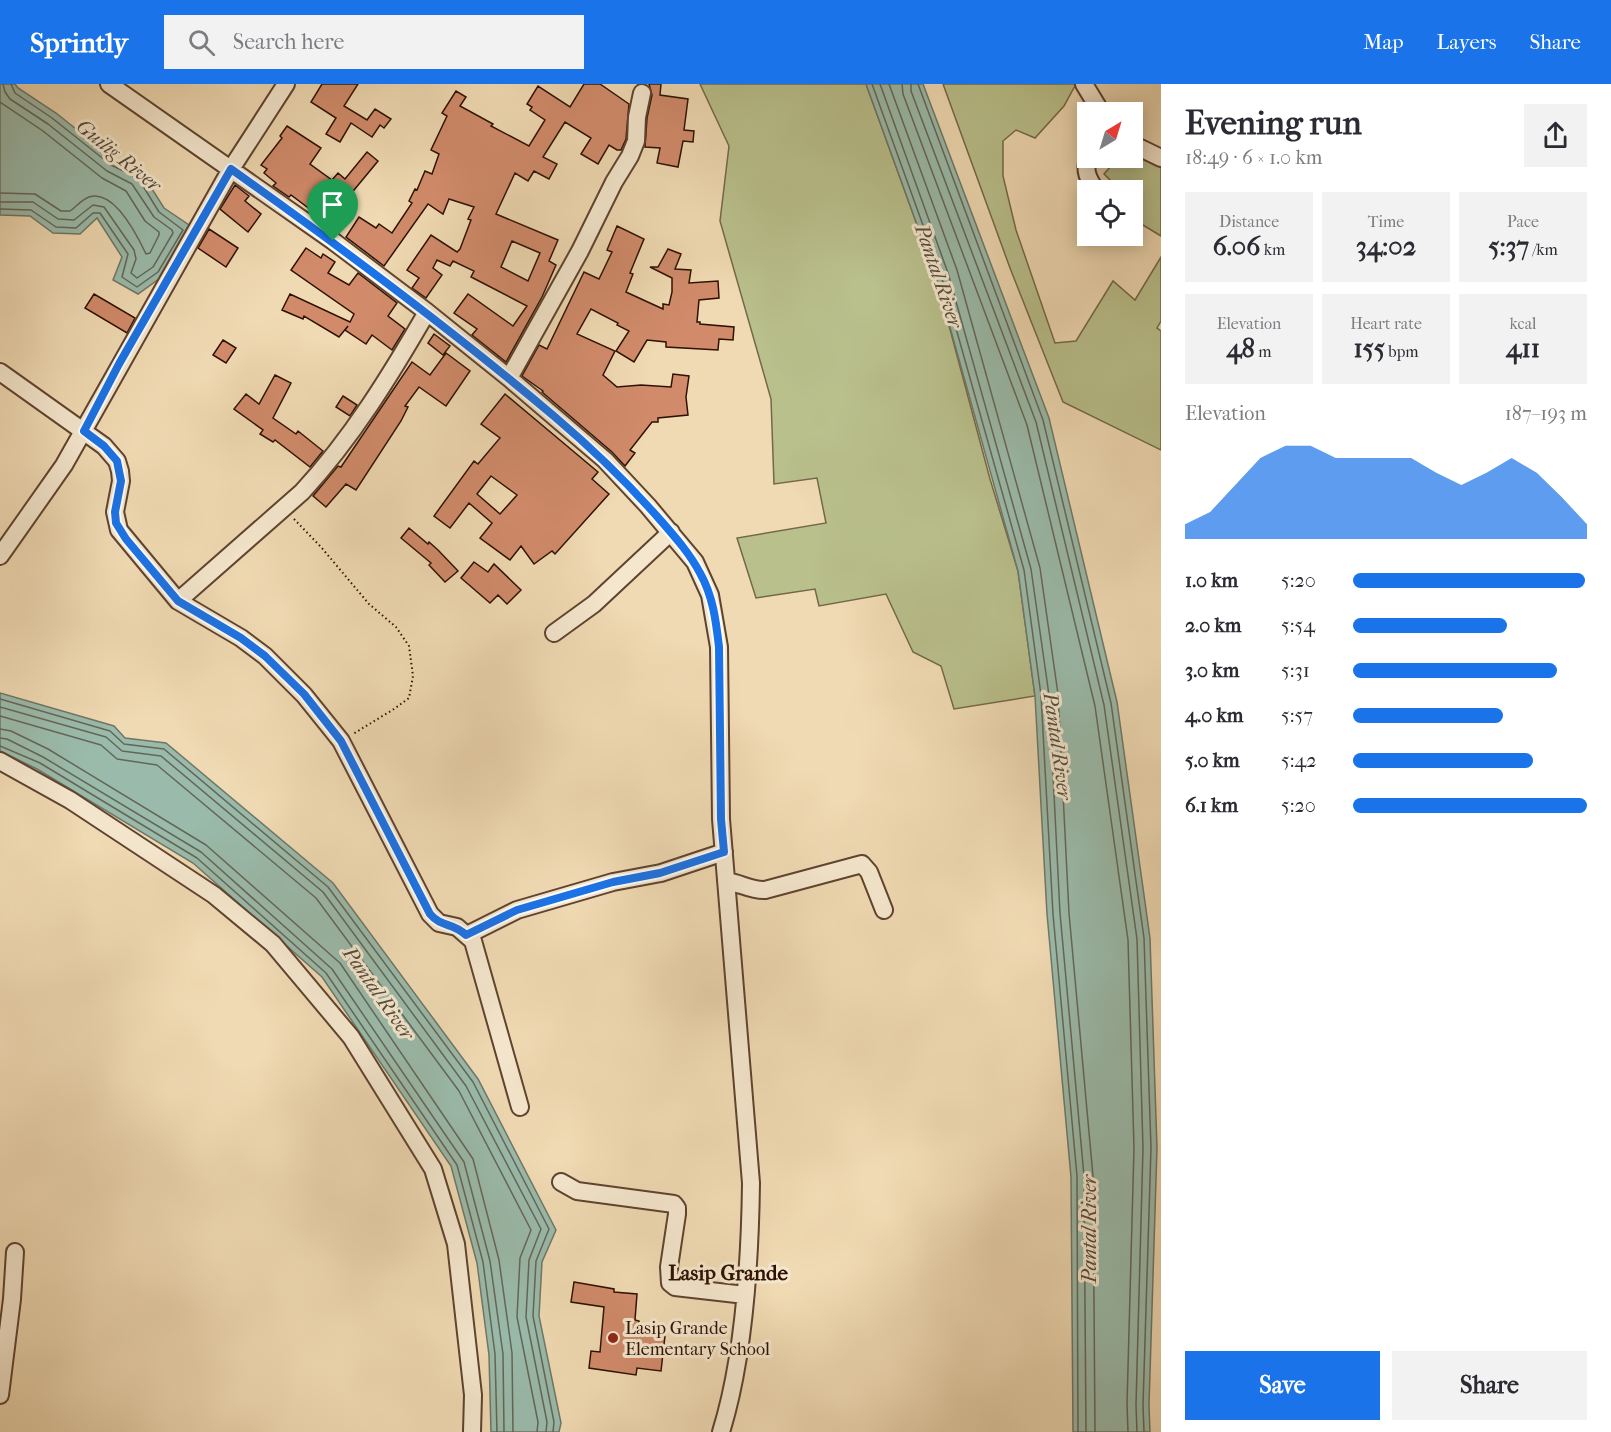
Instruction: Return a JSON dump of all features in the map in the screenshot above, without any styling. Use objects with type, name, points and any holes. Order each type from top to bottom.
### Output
[{"type":"street","points":[[109,84],[333,241],[509,378],[605,460],[671,532],[700,573],[714,607],[719,647],[721,819],[751,1183],[751,1224],[738,1357],[721,1432]]},
{"type":"street","points":[[0,556],[64,465],[231,169],[286,84]]},
{"type":"street","points":[[1084,84],[1095,102]]},
{"type":"street","points":[[509,378],[630,156],[636,141],[642,93]]},
{"type":"street","points":[[1143,147],[1159,152]]},
{"type":"street","points":[[178,601],[320,473],[353,431],[389,377],[427,312]]},
{"type":"street","points":[[0,372],[104,446],[117,461],[121,481],[115,512],[119,530],[178,601],[241,638],[265,656],[304,694],[341,741],[430,914],[439,923],[457,927],[473,941],[520,1107]]},
{"type":"street","points":[[554,633],[594,604],[671,532]]},
{"type":"street","points":[[0,761],[70,800],[214,895],[273,944],[351,1036],[433,1169],[456,1244],[473,1395],[472,1432]]},
{"type":"street","points":[[466,935],[517,910],[613,882],[660,873],[724,852]]},
{"type":"street","points":[[726,881],[757,891],[862,864],[869,872],[884,910]]},
{"type":"street","points":[[561,1182],[577,1191],[674,1204],[677,1214],[669,1267],[670,1283],[675,1287],[745,1295]]},
{"type":"street","points":[[0,1395],[6,1299],[15,1252]]},
{"type":"path","points":[[283,508],[321,546],[369,603],[396,627],[409,646],[413,676],[409,698],[341,741]]},
{"type":"green space","points":[[700,84],[866,84],[936,277],[990,479],[1018,571],[1035,696],[954,709],[941,666],[913,652],[886,594],[819,606],[815,589],[756,598],[737,538],[826,523],[817,478],[774,484],[771,399],[720,221],[729,146]]},
{"type":"green space","points":[[943,84],[1076,84],[1064,106],[1035,138],[1016,130],[1003,141],[1003,176],[1016,230],[1055,343],[1076,341],[1113,281],[1135,300],[1161,257],[1161,321],[1157,328],[1161,331],[1161,450],[1063,402],[1010,268]]},
{"type":"green space","points":[[1143,155],[1161,167],[1161,236],[1143,225],[1143,180],[1110,180],[1104,174],[1109,168],[1143,168]]},
{"type":"water","points":[[0,84],[15,84],[115,160],[142,173],[164,208],[192,227],[163,276],[138,294],[113,280],[122,257],[97,218],[80,234],[53,233],[30,216],[0,215]]},
{"type":"water","name":"Pantal River","points":[[866,84],[923,84],[1049,418],[1117,702],[1150,938],[1157,1148],[1150,1432],[1073,1432],[1071,1177],[1047,914],[1035,696],[1018,571],[936,277]]},
{"type":"water","name":"Pantal River","points":[[0,693],[114,726],[125,738],[166,743],[333,883],[478,1079],[556,1230],[542,1262],[539,1316],[561,1423],[559,1432],[491,1432],[489,1355],[477,1263],[451,1166],[322,977],[193,863],[37,769],[0,751]]},
{"type":"building","points":[[322,84],[358,84],[344,106],[367,120],[375,109],[391,119],[384,128],[380,125],[372,137],[351,123],[340,142],[326,134],[336,118],[311,102]]},
{"type":"building","points":[[584,84],[600,84],[629,104],[626,139],[621,150],[609,145],[598,164],[581,154],[591,138],[565,122],[543,157],[557,164],[549,179],[534,171],[528,181],[515,173],[496,214],[558,240],[549,261],[556,265],[542,297],[506,362],[472,335],[477,329],[454,313],[468,294],[513,326],[527,306],[471,277],[474,271],[453,261],[450,266],[437,260],[433,268],[442,275],[426,298],[412,288],[419,278],[407,270],[431,235],[457,252],[474,207],[449,199],[443,214],[428,204],[384,266],[346,237],[359,217],[376,228],[379,224],[392,233],[412,203],[409,201],[415,189],[417,190],[425,171],[432,174],[439,154],[431,150],[447,116],[442,113],[456,91],[466,97],[460,106],[529,146],[545,120],[530,110],[532,107],[527,104],[538,86],[570,107]],"holes":[[[512,241],[540,253],[528,281],[501,267]]]},
{"type":"building","points":[[649,84],[661,84],[660,95],[688,99],[684,130],[694,131],[693,142],[683,141],[678,167],[657,163],[660,148],[645,147],[647,118],[652,95]]},
{"type":"building","points":[[287,126],[321,148],[310,164],[332,180],[338,173],[345,179],[367,152],[378,161],[340,207],[331,200],[319,216],[291,195],[289,197],[273,186],[276,183],[264,173],[267,169],[261,165],[282,138],[280,136]]},
{"type":"building","points":[[235,185],[249,196],[245,201],[261,214],[248,232],[220,209]]},
{"type":"building","points":[[617,226],[644,239],[630,273],[633,274],[626,292],[663,309],[663,304],[669,305],[672,278],[650,267],[658,267],[668,249],[681,254],[675,269],[691,270],[689,283],[718,281],[719,298],[699,300],[697,322],[734,327],[733,340],[719,339],[718,350],[666,347],[666,342],[647,340],[634,362],[616,351],[629,331],[591,309],[577,334],[615,351],[603,375],[617,387],[641,385],[671,387],[673,374],[689,376],[686,397],[688,415],[658,418],[658,422],[652,422],[630,450],[635,453],[625,466],[543,391],[522,376],[539,345],[547,349],[584,272],[599,279],[612,252],[607,250]]},
{"type":"building","points":[[209,229],[238,248],[226,267],[198,248]]},
{"type":"building","points":[[306,248],[321,258],[323,254],[335,262],[328,273],[349,285],[358,273],[397,303],[388,316],[405,329],[392,350],[372,335],[366,344],[345,330],[348,326],[339,337],[304,316],[303,319],[282,310],[290,294],[350,322],[354,314],[291,270]]},
{"type":"building","points":[[94,294],[135,318],[127,333],[85,308]]},
{"type":"building","points":[[434,334],[450,346],[443,355],[428,343]]},
{"type":"building","points":[[223,340],[236,348],[226,363],[213,355]]},
{"type":"building","points":[[446,353],[470,371],[446,406],[419,387],[405,406],[408,407],[401,421],[356,490],[346,484],[326,507],[313,496],[338,466],[341,467],[412,362],[430,375]]},
{"type":"building","points":[[275,375],[291,383],[273,418],[296,434],[298,431],[323,451],[310,467],[275,440],[273,442],[260,434],[263,430],[234,409],[246,394],[259,404]]},
{"type":"building","points":[[505,394],[598,472],[592,479],[609,494],[555,554],[552,551],[534,564],[521,546],[510,560],[480,538],[492,523],[469,503],[450,528],[434,516],[474,461],[478,464],[500,438],[481,424]],"holes":[[[491,476],[517,495],[500,514],[477,494]]]},
{"type":"building","points":[[343,396],[357,405],[350,416],[336,407]]},
{"type":"building","points":[[409,528],[428,544],[429,542],[458,571],[445,582],[429,565],[431,563],[401,538]]},
{"type":"building","points":[[474,562],[488,572],[494,564],[521,590],[507,604],[498,595],[490,603],[461,578]]},
{"type":"building","points":[[574,1282],[614,1289],[614,1292],[637,1294],[635,1320],[639,1321],[639,1324],[666,1327],[661,1371],[637,1368],[636,1375],[589,1368],[591,1351],[600,1352],[604,1307],[571,1302]]},
{"type":"place","name":"Lasip Grande Elementary School","points":[[613,1338]]},
{"type":"district","name":"Lasip Grande","points":[[728,1273]]},
{"type":"route","points":[[231,169],[333,241],[509,378],[605,460],[648,506],[694,562],[711,595],[717,625],[721,819],[724,852],[660,873],[613,882],[517,910],[466,935],[457,927],[439,923],[430,914],[341,741],[304,694],[265,656],[241,638],[178,601],[119,530],[115,512],[121,481],[117,461],[104,446],[84,431],[119,364],[231,169]]},
{"type":"water label","name":"Guilig River","points":[[119,155]]}]
